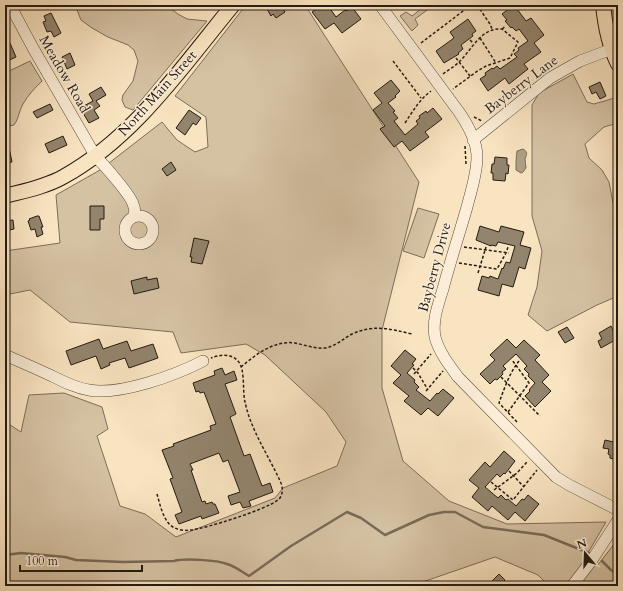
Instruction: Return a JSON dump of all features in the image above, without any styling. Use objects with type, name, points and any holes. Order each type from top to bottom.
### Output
[{"type":"main road","name":"North Main Street","points":[[5,196],[42,186],[62,178],[110,146],[157,99],[233,5]]},
{"type":"main road","points":[[603,5],[605,21],[618,64]]},
{"type":"street","name":"Meadow Road","points":[[10,5],[33,48],[96,156],[104,164],[133,202],[135,211],[134,216]]},
{"type":"street","name":"Bayberry Drive","points":[[380,5],[459,112],[467,125],[477,156],[476,175],[436,313],[434,329],[438,345],[447,362],[458,377],[556,477],[568,485],[618,510]]},
{"type":"street","name":"Bayberry Lane","points":[[473,140],[550,78],[580,61],[612,48]]},
{"type":"street","points":[[5,355],[72,385],[90,391],[100,392],[123,389],[141,384],[176,373],[203,360]]},
{"type":"street","points":[[572,586],[592,560],[618,520]]},
{"type":"path","points":[[417,39],[421,44],[471,5]]},
{"type":"path","points":[[477,5],[492,29]]},
{"type":"path","points":[[446,79],[443,74],[459,62],[473,43],[492,29],[502,29],[506,26]]},
{"type":"path","points":[[453,89],[476,72],[510,58],[518,42],[502,29]]},
{"type":"path","points":[[480,38],[496,63]]},
{"type":"path","points":[[470,40],[473,43]]},
{"type":"path","points":[[456,58],[470,76]]},
{"type":"path","points":[[393,61],[421,98]]},
{"type":"path","points":[[450,84],[457,94]]},
{"type":"path","points":[[405,123],[421,98],[433,89]]},
{"type":"path","points":[[471,113],[479,120],[483,121]]},
{"type":"path","points":[[464,247],[486,248],[508,253]]},
{"type":"path","points":[[459,263],[496,269],[508,253],[508,247]]},
{"type":"path","points":[[478,273],[486,248]]},
{"type":"path","points":[[241,367],[257,354],[284,342],[316,348],[325,348],[340,342],[352,334],[381,327],[412,334]]},
{"type":"path","points":[[414,374],[432,352]]},
{"type":"path","points":[[157,494],[169,524],[175,528],[192,530],[260,509],[279,499],[283,488],[254,430],[247,411],[243,393],[241,367],[237,359],[228,356],[218,356],[203,360]]},
{"type":"path","points":[[508,413],[529,383],[512,360]]},
{"type":"path","points":[[519,361],[516,364],[499,403],[521,426]]},
{"type":"path","points":[[413,368],[427,391],[443,371]]},
{"type":"path","points":[[501,377],[540,416]]},
{"type":"path","points":[[494,490],[514,476],[527,461]]},
{"type":"path","points":[[491,482],[513,500],[537,470]]},
{"type":"path","points":[[509,471],[524,487]]},
{"type":"shaded area","points":[[75,5],[166,5],[187,19],[207,21],[133,110],[125,107],[122,100],[123,95],[133,81],[138,61],[134,50],[128,45],[108,37],[92,28],[81,20]]},
{"type":"shaded area","points":[[246,5],[305,5],[419,182],[382,330],[382,388],[403,461],[449,501],[507,524],[606,522],[582,563],[597,566],[618,539],[618,586],[549,586],[538,575],[495,557],[411,586],[5,586],[5,427],[7,423],[21,432],[29,395],[64,393],[102,407],[108,429],[97,436],[120,506],[145,514],[176,537],[275,498],[283,488],[337,466],[346,442],[326,412],[265,355],[246,344],[181,353],[173,332],[70,322],[30,290],[5,295],[5,251],[60,243],[56,195],[100,170],[162,122],[177,140],[195,152],[208,147],[206,117],[175,96]]},
{"type":"shaded area","points":[[426,5],[434,5],[415,19],[418,25],[412,31],[400,16],[406,12],[412,16]]},
{"type":"shaded area","points":[[30,61],[42,81],[25,101],[14,125],[5,127],[5,73]]},
{"type":"shaded area","points":[[573,74],[587,102],[594,104],[618,97],[618,123],[604,127],[585,144],[589,158],[602,170],[609,182],[613,203],[618,214],[618,296],[597,305],[547,331],[528,315],[537,287],[542,251],[532,216],[532,105],[539,93]]},
{"type":"shaded area","points":[[523,149],[527,153],[525,159],[526,168],[521,173],[516,170],[516,156],[517,151]]},
{"type":"shaded area","points":[[418,208],[439,214],[424,258],[403,251]]},
{"type":"building","points":[[273,5],[281,5],[285,12],[276,18],[273,14],[271,16],[267,9]]},
{"type":"building","points":[[315,5],[325,5],[327,8],[329,7],[336,17],[352,7],[361,19],[342,33],[334,23],[325,29],[312,12],[318,8]]},
{"type":"building","points":[[514,5],[526,21],[531,18],[544,35],[534,43],[541,52],[524,64],[528,69],[509,84],[505,78],[488,91],[480,79],[492,68],[493,69],[497,66],[500,69],[517,57],[514,54],[519,50],[518,48],[528,41],[519,29],[516,31],[512,27],[511,28],[505,21],[507,20],[502,14]]},
{"type":"building","points":[[51,13],[61,33],[54,37],[51,31],[47,32],[43,22],[46,21],[44,16]]},
{"type":"building","points":[[468,19],[476,31],[472,34],[473,36],[461,45],[463,49],[458,53],[459,54],[444,63],[436,51],[454,38],[450,32]]},
{"type":"building","points":[[10,43],[16,57],[5,62],[5,45]]},
{"type":"building","points":[[70,53],[75,65],[67,69],[62,57]]},
{"type":"building","points":[[391,80],[400,91],[395,96],[396,97],[388,103],[395,111],[393,112],[398,118],[394,121],[405,135],[418,124],[416,121],[420,118],[419,116],[426,111],[427,113],[433,108],[442,119],[425,132],[429,137],[410,151],[402,141],[394,147],[380,129],[385,126],[373,110],[382,103],[374,93]]},
{"type":"building","points":[[600,82],[606,96],[600,99],[596,92],[592,94],[589,87]]},
{"type":"building","points":[[101,87],[106,95],[96,101],[100,106],[94,110],[99,118],[89,123],[80,108],[93,101],[89,94]]},
{"type":"building","points":[[50,104],[53,110],[37,118],[33,112]]},
{"type":"building","points":[[189,110],[201,118],[196,125],[193,123],[185,135],[176,128]]},
{"type":"building","points":[[63,136],[67,145],[49,153],[45,144]]},
{"type":"building","points":[[5,143],[8,143],[12,162],[5,163]]},
{"type":"building","points":[[495,157],[507,158],[507,165],[509,165],[508,174],[506,173],[505,181],[493,180],[493,173],[491,173],[492,164],[494,164]]},
{"type":"building","points":[[171,162],[176,170],[167,176],[162,169]]},
{"type":"building","points":[[90,206],[104,206],[104,219],[100,219],[100,230],[90,230]]},
{"type":"building","points":[[39,216],[43,227],[41,227],[43,234],[37,237],[35,229],[31,230],[28,221],[30,220],[29,219]]},
{"type":"building","points":[[13,220],[14,229],[5,231],[5,221]]},
{"type":"building","points":[[480,226],[499,232],[501,226],[524,232],[520,245],[531,248],[525,269],[519,267],[513,287],[502,284],[499,296],[478,290],[482,276],[489,278],[490,276],[498,279],[506,262],[510,263],[515,246],[498,242],[496,246],[491,246],[476,240]]},
{"type":"building","points":[[194,238],[209,241],[202,264],[191,262],[192,257],[190,257]]},
{"type":"building","points":[[147,277],[147,280],[157,278],[159,288],[134,294],[131,281]]},
{"type":"building","points":[[611,326],[617,339],[601,348],[598,341],[602,339],[599,333]]},
{"type":"building","points":[[567,327],[574,338],[565,343],[558,332]]},
{"type":"building","points":[[99,339],[103,349],[127,341],[131,351],[153,344],[158,358],[129,368],[125,358],[109,363],[110,365],[101,369],[96,356],[71,365],[66,351]]},
{"type":"building","points":[[507,339],[516,348],[524,340],[540,355],[535,360],[549,375],[542,382],[551,391],[535,407],[525,396],[535,383],[524,369],[527,366],[516,354],[503,366],[506,369],[502,372],[503,374],[490,384],[480,374],[495,360],[490,355]]},
{"type":"building","points":[[405,350],[416,359],[412,364],[414,365],[407,373],[415,380],[414,382],[419,387],[416,390],[430,401],[443,389],[454,398],[438,416],[428,408],[421,415],[404,401],[409,396],[393,383],[401,375],[391,366]]},
{"type":"building","points":[[222,368],[225,375],[234,371],[237,380],[225,384],[236,414],[230,417],[244,456],[250,454],[262,486],[270,483],[273,492],[249,501],[251,506],[243,508],[240,502],[231,505],[228,496],[240,492],[228,460],[223,462],[219,453],[190,464],[202,502],[205,501],[206,504],[212,502],[215,504],[219,513],[202,519],[201,516],[179,524],[175,515],[182,512],[170,479],[173,478],[162,450],[174,446],[173,444],[211,430],[210,426],[216,424],[204,392],[196,392],[193,383],[215,375],[214,371]]},
{"type":"building","points":[[605,440],[618,443],[618,457],[616,457],[616,460],[610,458],[610,455],[608,454],[609,449],[603,448]]},
{"type":"building","points":[[504,451],[515,461],[505,474],[504,473],[500,477],[497,474],[485,487],[498,498],[501,495],[516,506],[528,495],[539,504],[525,521],[515,512],[508,520],[492,506],[488,511],[472,497],[479,488],[469,480],[485,462],[490,467]]},
{"type":"building","points":[[499,574],[505,580],[500,586],[487,586]]},
{"type":"waterway","points":[[5,555],[21,553],[65,557],[76,560],[123,562],[179,560],[208,561],[230,565],[249,576],[291,546],[347,512],[361,518],[385,535],[429,515],[444,512],[455,512],[483,527],[544,535],[589,553]]},
{"type":"waterway","points":[[602,561],[611,570],[618,574]]}]
